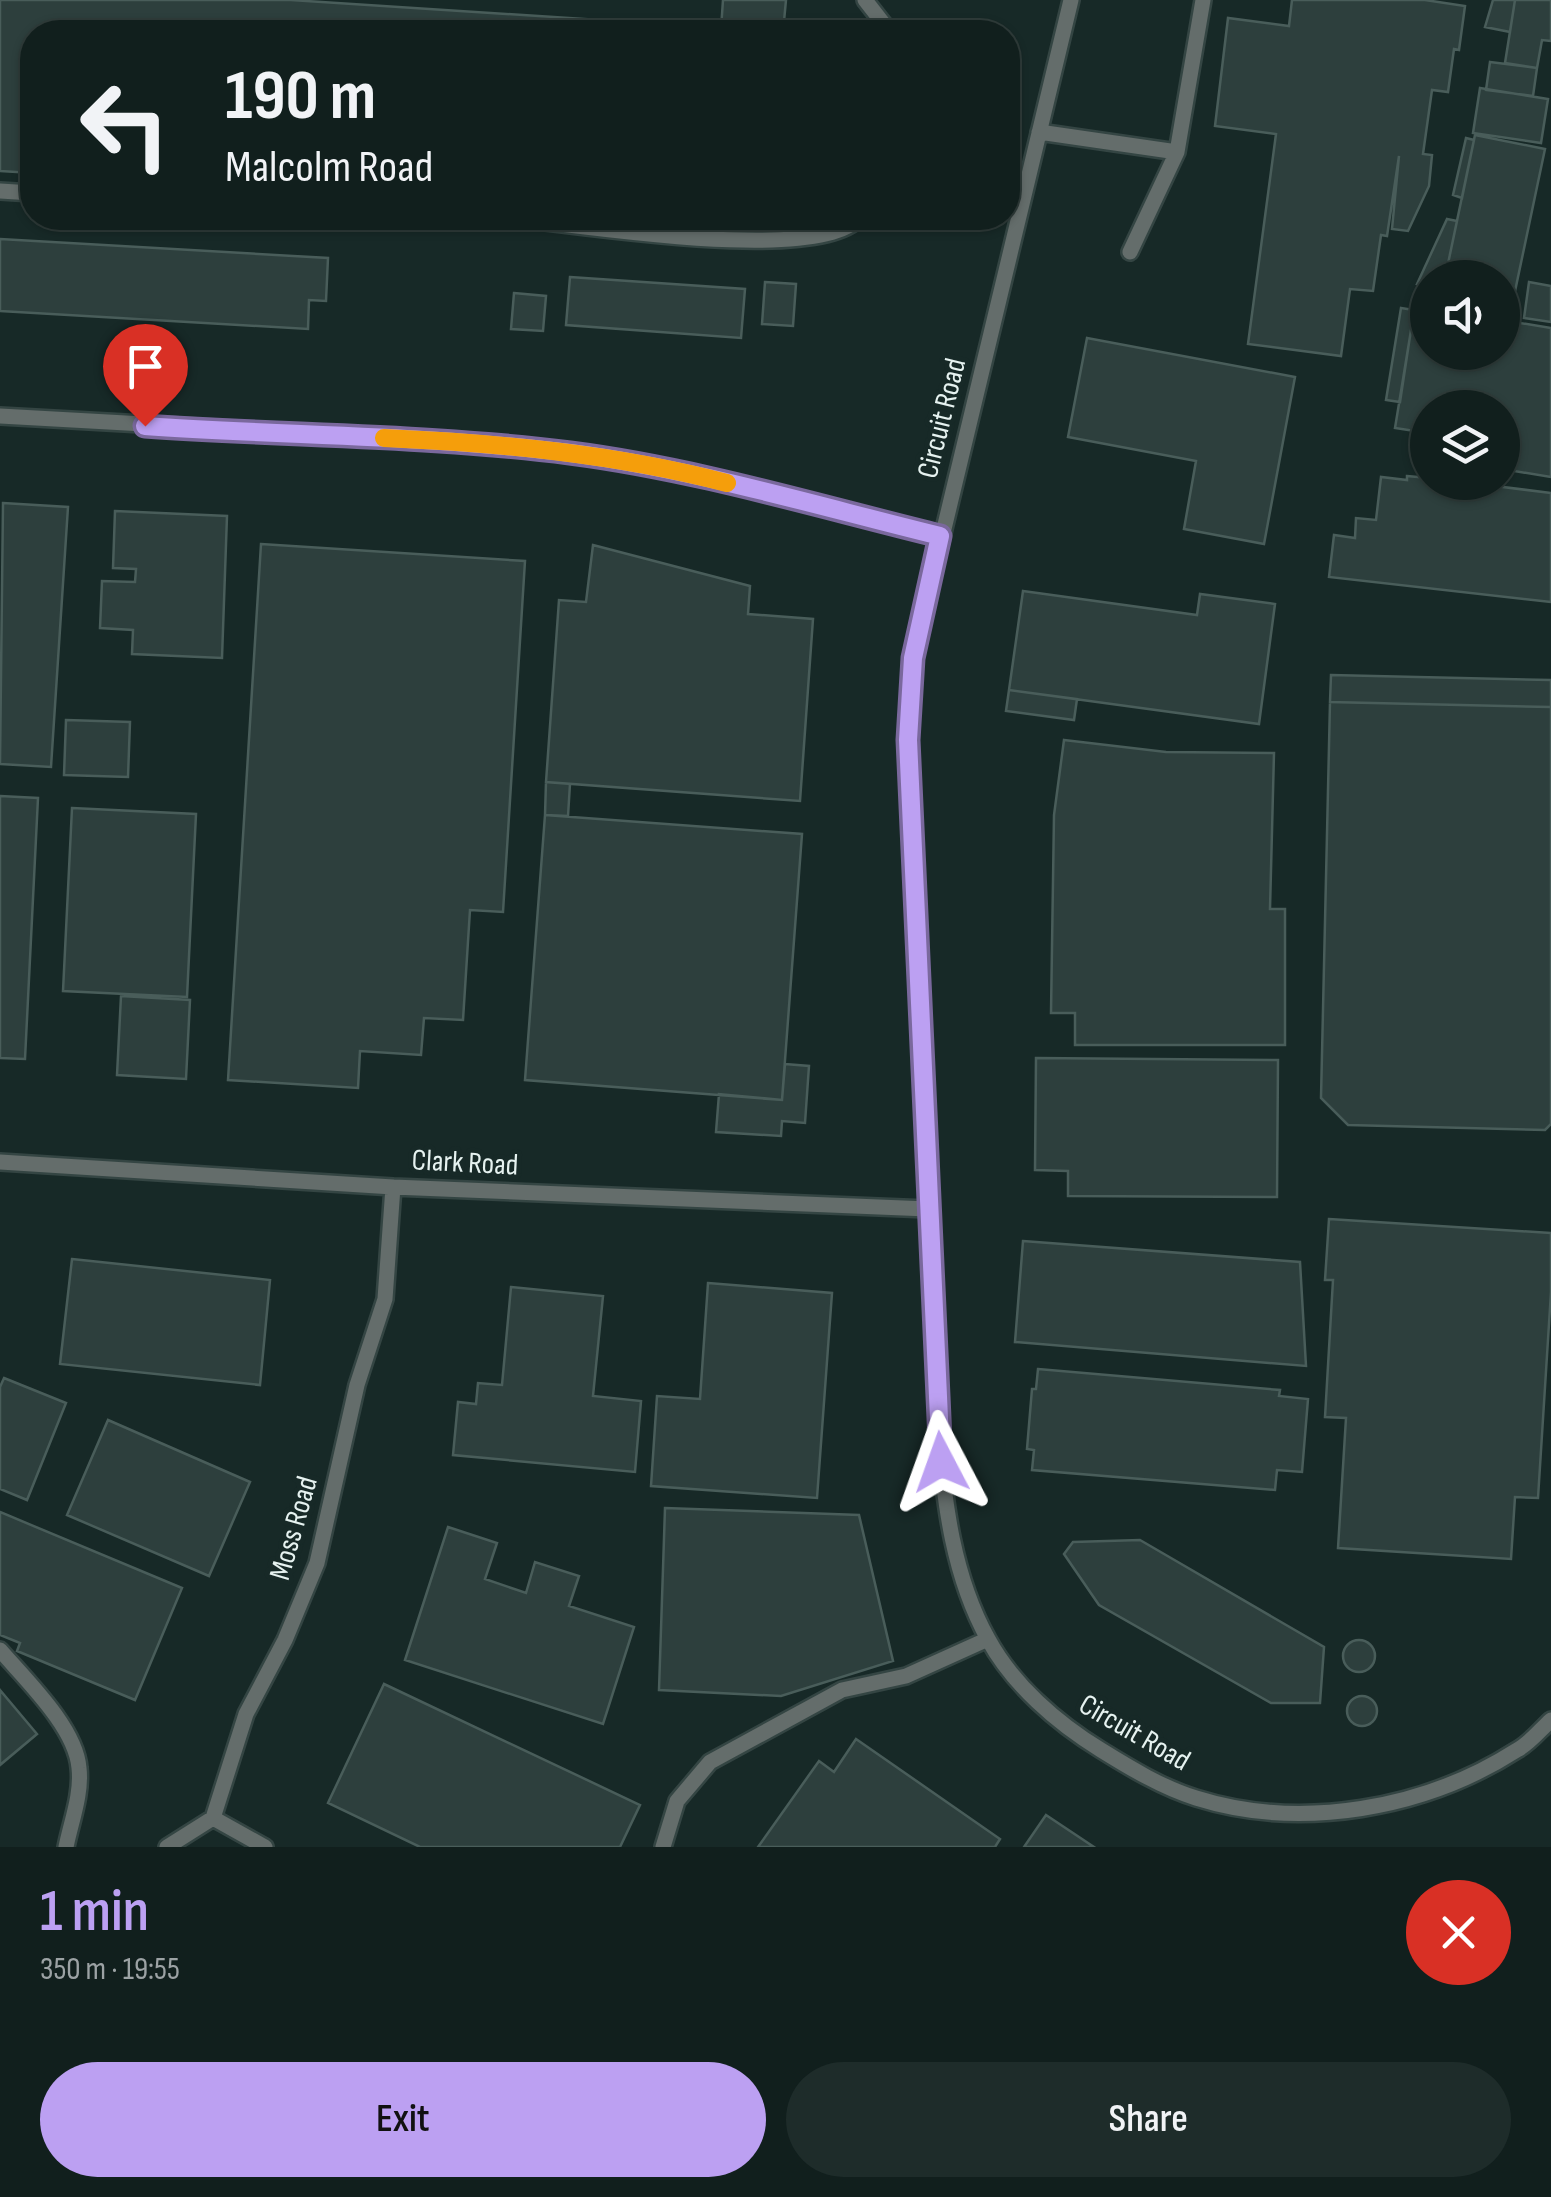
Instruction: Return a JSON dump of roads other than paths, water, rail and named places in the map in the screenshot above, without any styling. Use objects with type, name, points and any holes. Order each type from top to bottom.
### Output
[{"type":"lane","points":[[865,0],[881,20]]},
{"type":"lane","name":"Circuit Road","points":[[1020,210],[1071,0]]},
{"type":"lane","points":[[1130,252],[1177,152],[1203,0]]},
{"type":"lane","points":[[1039,132],[1177,152]]},
{"type":"lane","points":[[640,230],[770,242],[835,230]]},
{"type":"lane","name":"Circuit Road","points":[[1015,230],[913,658],[908,740],[938,1434],[946,1520],[964,1580],[988,1638],[1012,1674],[1067,1729],[1127,1766],[1195,1798],[1261,1811],[1319,1812],[1389,1805],[1452,1784],[1520,1749],[1551,1720]]},
{"type":"lane","points":[[0,416],[410,439],[568,453],[670,468],[940,536]]},
{"type":"lane","name":"Clark Road","points":[[0,1162],[393,1187],[928,1210]]},
{"type":"lane","name":"Moss Road","points":[[213,1818],[246,1714],[285,1640],[317,1563],[357,1385],[385,1299],[393,1187]]},
{"type":"lane","points":[[663,1847],[677,1801],[710,1762],[842,1690],[906,1676],[988,1638]]},
{"type":"lane","points":[[0,1650],[36,1692],[74,1748],[79,1783],[66,1847]]},
{"type":"lane","points":[[167,1847],[213,1818],[265,1847]]}]
